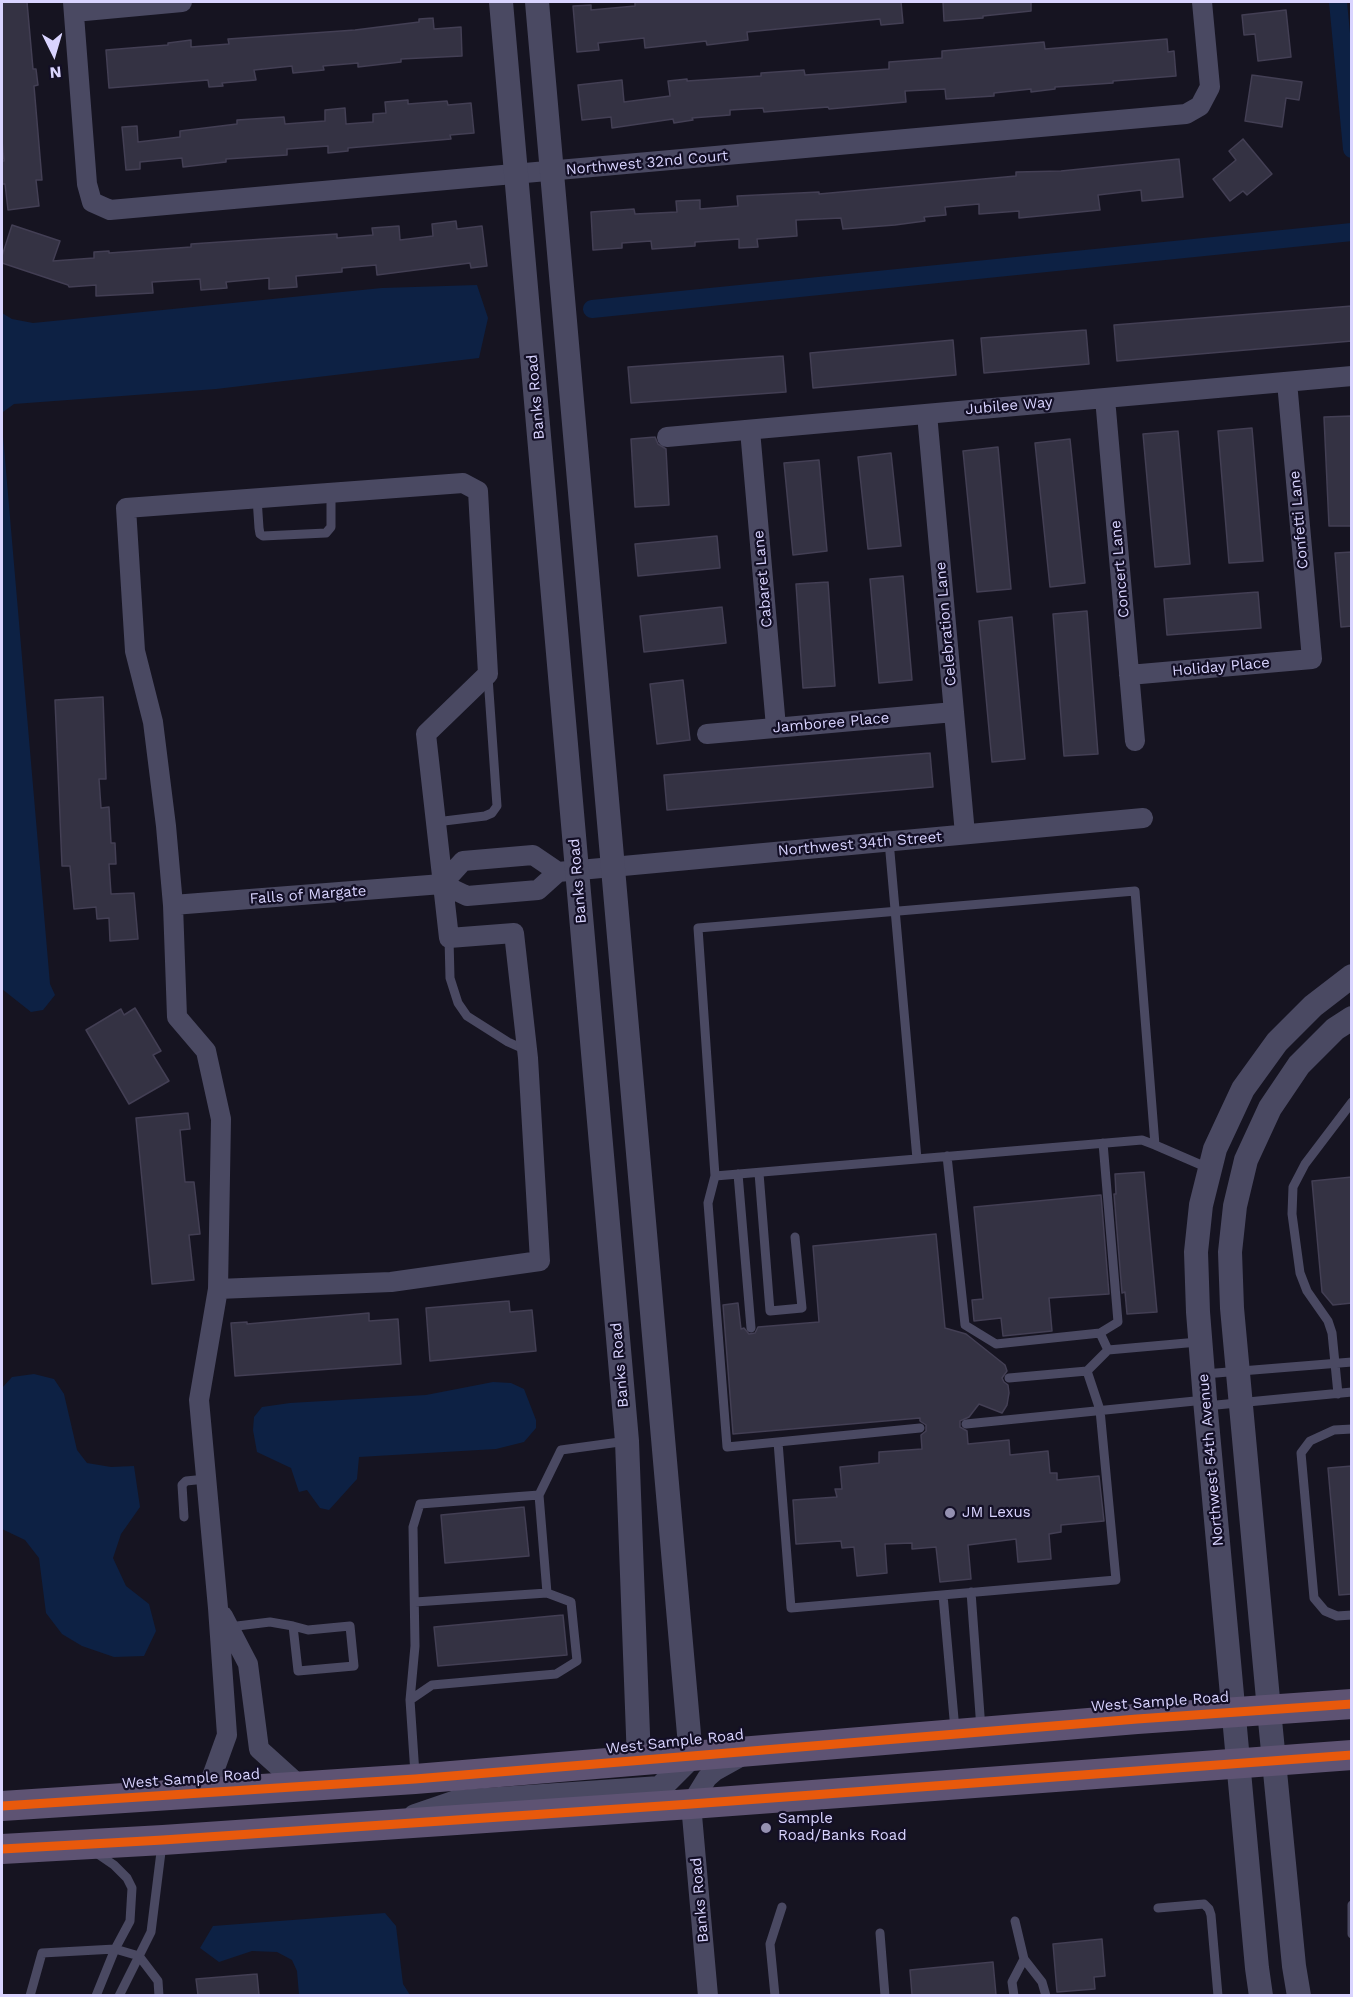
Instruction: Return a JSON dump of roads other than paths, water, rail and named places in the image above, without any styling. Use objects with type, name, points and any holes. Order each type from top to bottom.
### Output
[{"type":"main road","name":"West Sample Road","points":[[2,1806],[416,1779],[968,1732],[1352,1704]]},
{"type":"main road","points":[[2,1849],[691,1804],[1352,1755]]},
{"type":"street","points":[[73,7],[182,2]]},
{"type":"street","name":"Banks Road","points":[[501,2],[517,174],[568,872],[627,1441],[639,1761]]},
{"type":"street","points":[[393,1823],[456,1802],[660,1788],[691,1756],[537,2]]},
{"type":"street","name":"Northwest 32nd Court","points":[[73,7],[87,184],[92,202],[110,210],[1186,114],[1200,106],[1210,87],[1202,2]]},
{"type":"street","name":"Jubilee Way","points":[[667,437],[1352,376]]},
{"type":"street","name":"Confetti Lane","points":[[1287,382],[1312,659]]},
{"type":"street","name":"Concert Lane","points":[[1105,398],[1135,741]]},
{"type":"street","name":"Celebration Lane","points":[[927,414],[965,834]]},
{"type":"street","name":"Cabaret Lane","points":[[750,430],[777,727]]},
{"type":"street","points":[[206,1793],[227,1735],[199,1400],[218,1289],[221,1119],[206,1051],[177,1017],[173,905],[153,722],[135,651],[126,508],[463,483],[478,490],[488,674],[426,734],[449,938],[514,933],[527,1051],[540,1261],[391,1282],[218,1289]]},
{"type":"street","name":"Holiday Place","points":[[1129,675],[1312,659]]},
{"type":"street","name":"Jamboree Place","points":[[707,734],[954,712]]},
{"type":"street","name":"Northwest 34th Street","points":[[568,872],[1143,818]]},
{"type":"street","points":[[442,884],[463,861],[533,855],[568,872]]},
{"type":"street","name":"Falls of Margate","points":[[173,905],[442,884],[467,896],[538,890],[568,872]]},
{"type":"street","name":"Northwest 54th Avenue","points":[[1261,1995],[1203,1374],[1196,1252],[1201,1205],[1215,1149],[1243,1089],[1277,1042],[1313,1006],[1352,976]]},
{"type":"street","points":[[1299,1995],[1294,1966],[1269,1710],[1232,1308],[1230,1252],[1235,1206],[1246,1160],[1270,1108],[1299,1065],[1335,1029],[1352,1018]]},
{"type":"street","points":[[218,1608],[248,1664],[258,1749],[300,1786]]},
{"type":"street","points":[[691,1804],[707,1778],[715,1771],[754,1750]]},
{"type":"street","name":"Banks Road","points":[[691,1804],[708,1995]]},
{"type":"lane","points":[[257,498],[259,528],[263,536],[326,532],[331,527],[331,492]]},
{"type":"lane","points":[[436,822],[485,816],[492,813],[497,806],[488,674]]},
{"type":"lane","points":[[889,841],[897,911],[917,1159]]},
{"type":"lane","points":[[920,1428],[727,1448],[708,1203],[715,1176],[698,928],[1135,891],[1155,1145]]},
{"type":"lane","points":[[449,938],[450,978],[458,1003],[467,1016],[527,1051]]},
{"type":"lane","points":[[1338,1394],[1332,1333],[1328,1321],[1307,1291],[1300,1273],[1292,1214],[1293,1187],[1305,1164],[1352,1102]]},
{"type":"lane","points":[[715,1176],[1142,1140],[1210,1169]]},
{"type":"lane","points":[[947,1156],[965,1325],[996,1344],[1100,1333],[1118,1322],[1102,1143]]},
{"type":"lane","points":[[759,1173],[770,1311],[802,1308],[795,1237]]},
{"type":"lane","points":[[738,1174],[751,1328]]},
{"type":"lane","points":[[1100,1333],[1107,1350]]},
{"type":"lane","points":[[1009,1378],[1087,1371],[1107,1350],[1201,1342]]},
{"type":"lane","points":[[1203,1374],[1352,1362]]},
{"type":"lane","points":[[778,1442],[791,1608],[1116,1580],[1100,1410],[1087,1371]]},
{"type":"lane","points":[[966,1424],[1100,1410],[1242,1403],[1352,1392]]},
{"type":"lane","points":[[1352,1429],[1334,1431],[1310,1441],[1301,1454],[1314,1598],[1325,1611],[1337,1616],[1352,1614]]},
{"type":"lane","points":[[547,1593],[538,1495],[561,1450],[627,1441]]},
{"type":"lane","points":[[184,1517],[182,1485],[186,1481],[206,1479]]},
{"type":"lane","points":[[416,1779],[410,1700],[415,1646],[413,1527],[420,1504],[538,1495]]},
{"type":"lane","points":[[968,1732],[971,1592]]},
{"type":"lane","points":[[410,1700],[432,1685],[556,1674],[577,1661],[571,1602],[547,1593],[415,1602]]},
{"type":"lane","points":[[943,1595],[968,1732]]},
{"type":"lane","points":[[229,1627],[270,1622],[293,1626],[308,1629],[350,1626],[354,1666],[298,1671],[293,1626]]},
{"type":"lane","points":[[119,1995],[151,1932],[163,1840]]},
{"type":"lane","points":[[83,1845],[114,1865],[127,1878],[132,1888],[130,1921],[115,1949],[96,1995]]},
{"type":"lane","points":[[1158,1908],[1204,1904],[1209,1909],[1218,1995]]},
{"type":"lane","points":[[1352,1905],[1352,1934]]},
{"type":"lane","points":[[775,1995],[770,1944],[782,1907]]},
{"type":"lane","points":[[1015,1921],[1024,1959],[1042,1982],[1046,1995]]},
{"type":"lane","points":[[880,1933],[885,1995]]},
{"type":"lane","points":[[30,1995],[42,1953],[115,1949],[139,1956],[158,1981],[159,1995]]},
{"type":"lane","points":[[1014,1995],[1012,1982],[1024,1959]]},
{"type":"water","points":[[477,285],[488,318],[479,358],[216,389],[14,404],[3,412],[2,424],[2,313],[12,319],[33,323],[382,288]]},
{"type":"water","points":[[2,424],[50,984],[55,995],[43,1010],[31,1012],[2,989]]},
{"type":"water","points":[[34,1374],[54,1379],[64,1394],[77,1450],[87,1463],[111,1467],[134,1466],[140,1507],[121,1534],[113,1558],[126,1586],[149,1604],[156,1631],[144,1656],[114,1657],[82,1646],[62,1634],[46,1613],[39,1558],[25,1540],[2,1529],[2,1388],[12,1377]]},
{"type":"water","points":[[493,1382],[511,1383],[524,1389],[536,1420],[536,1428],[524,1442],[496,1449],[359,1457],[357,1479],[329,1510],[320,1508],[307,1490],[299,1492],[291,1468],[257,1452],[253,1430],[254,1417],[262,1407],[290,1403],[426,1395]]},
{"type":"water","points":[[385,1913],[396,1926],[403,1984],[410,1995],[299,1995],[297,1971],[292,1960],[277,1952],[252,1951],[219,1962],[200,1948],[213,1926]]},
{"type":"waterway","points":[[1338,2],[1352,149]]},
{"type":"waterway","points":[[592,309],[1352,232]]},
{"type":"place","name":"JM Lexus","points":[[950,1513]]},
{"type":"place","name":"Sample Road/Banks Road","points":[[766,1828]]}]
